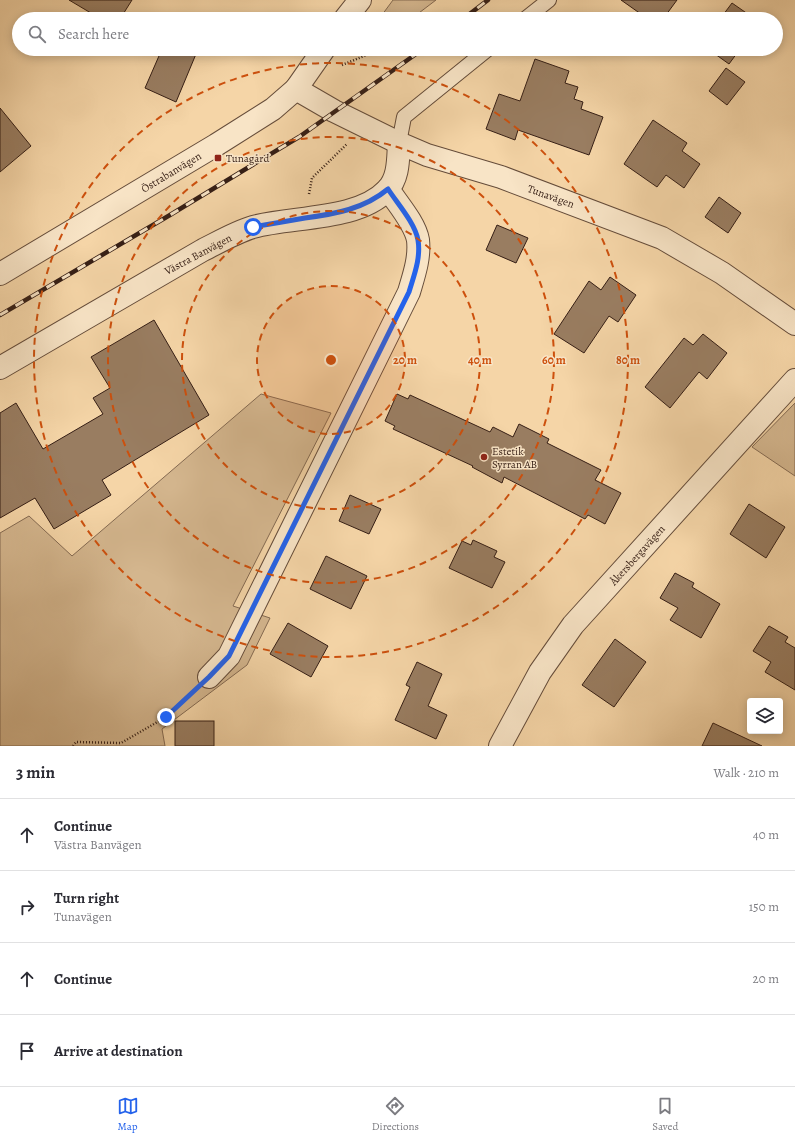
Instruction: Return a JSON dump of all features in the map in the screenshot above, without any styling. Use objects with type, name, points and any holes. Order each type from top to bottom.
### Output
[{"type":"street","points":[[351,12],[360,0]]},
{"type":"street","name":"Östrabanvägen","points":[[0,274],[223,141],[273,108],[296,89],[319,56]]},
{"type":"street","name":"Tunavägen","points":[[296,89],[364,127],[427,155],[501,177],[662,238],[722,273],[795,324]]},
{"type":"street","points":[[209,677],[229,656],[409,292],[417,265],[418,240],[415,230],[388,189],[396,176],[399,143]]},
{"type":"street","name":"Västra Banvägen","points":[[0,368],[203,250],[253,227],[322,216],[354,208],[378,197],[388,189]]},
{"type":"street","name":"Åkersbergavägen","points":[[500,746],[540,672],[573,625],[795,380]]},
{"type":"lane","points":[[534,12],[549,0]]},
{"type":"lane","points":[[399,143],[404,116],[479,56]]},
{"type":"path","points":[[336,67],[364,56]]},
{"type":"path","points":[[306,218],[312,178],[364,127]]},
{"type":"path","points":[[73,746],[76,742],[121,743],[166,717],[209,677]]},
{"type":"shaded area","points":[[393,0],[436,0],[420,12],[384,12]]},
{"type":"shaded area","points":[[261,394],[331,413],[233,606],[270,618],[247,665],[162,729],[165,746],[0,746],[0,533],[29,516],[72,556]]},
{"type":"shaded area","points":[[795,403],[795,476],[752,447]]},
{"type":"building","points":[[69,0],[132,0],[124,12],[89,12]]},
{"type":"building","points":[[621,0],[677,0],[668,12],[638,12]]},
{"type":"building","points":[[732,3],[745,12],[725,12]]},
{"type":"building","points":[[159,56],[195,56],[176,102],[145,88]]},
{"type":"building","points":[[718,56],[735,56],[729,64]]},
{"type":"building","points":[[535,59],[569,71],[565,83],[578,87],[574,99],[583,102],[581,109],[603,117],[589,155],[518,130],[515,140],[486,129],[499,94],[520,101]]},
{"type":"building","points":[[726,68],[745,82],[727,105],[709,91]]},
{"type":"building","points":[[0,108],[31,146],[0,172]]},
{"type":"building","points":[[653,120],[687,143],[682,151],[700,164],[684,188],[666,175],[657,187],[624,164]]},
{"type":"building","points":[[719,197],[741,213],[728,233],[705,217]]},
{"type":"building","points":[[497,225],[528,238],[516,263],[486,250]]},
{"type":"building","points":[[610,277],[636,295],[618,322],[609,316],[584,353],[554,334],[589,281],[601,290]]},
{"type":"building","points":[[154,320],[209,415],[102,480],[111,495],[54,529],[35,498],[0,518],[0,413],[16,403],[43,449],[103,414],[93,398],[110,388],[91,357]]},
{"type":"building","points":[[703,334],[727,353],[707,379],[699,372],[670,408],[645,387],[684,338],[693,345]]},
{"type":"building","points":[[397,394],[408,399],[410,395],[490,432],[493,427],[513,437],[519,424],[549,439],[547,443],[601,470],[595,480],[621,493],[605,524],[588,515],[585,519],[504,477],[502,483],[472,467],[473,466],[393,429],[395,426],[385,421]]},
{"type":"building","points":[[350,495],[381,509],[369,534],[339,521]]},
{"type":"building","points":[[749,504],[785,527],[766,558],[730,534]]},
{"type":"building","points":[[473,540],[497,551],[494,557],[505,562],[492,588],[449,568],[462,541],[471,545]]},
{"type":"building","points":[[326,556],[367,576],[351,609],[310,589]]},
{"type":"building","points":[[675,573],[694,583],[692,587],[720,604],[701,638],[670,620],[678,608],[660,598]]},
{"type":"building","points":[[288,623],[328,646],[311,677],[270,654]]},
{"type":"building","points":[[769,626],[788,637],[785,642],[795,648],[795,690],[765,672],[771,662],[753,651]]},
{"type":"building","points":[[615,639],[646,662],[614,707],[582,685]]},
{"type":"building","points":[[417,662],[442,674],[428,706],[447,715],[436,739],[395,720],[410,687],[406,685]]},
{"type":"building","points":[[175,721],[214,721],[214,746],[175,746]]},
{"type":"building","points":[[713,723],[762,746],[702,746]]},
{"type":"railway","points":[[472,12],[488,0]]},
{"type":"railway","points":[[0,315],[299,137],[413,56]]},
{"type":"place","name":"Tunagård","points":[[218,158]]},
{"type":"place","name":"Estetik Syrran AB","points":[[484,457]]},
{"type":"route","points":[[166,717],[229,656],[409,292],[417,265],[418,240],[415,230],[388,189],[378,197],[354,208],[322,216],[253,227]]}]
